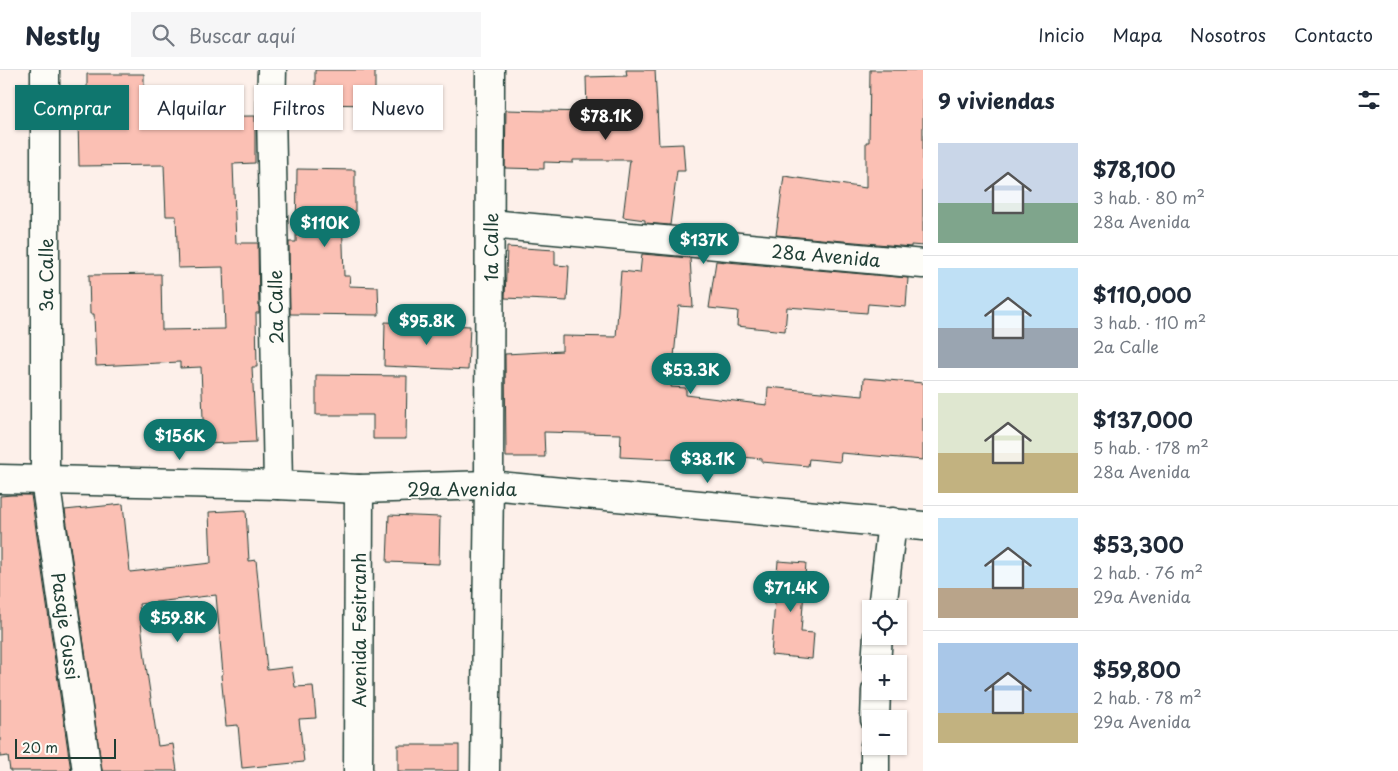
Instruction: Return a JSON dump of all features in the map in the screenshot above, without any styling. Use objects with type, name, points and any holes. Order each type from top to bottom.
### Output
[{"type":"street","name":"3a Calle","points":[[45,480],[46,70]]},
{"type":"street","name":"2a Calle","points":[[272,70],[271,119],[278,485]]},
{"type":"street","name":"1a Calle","points":[[485,771],[489,485],[490,70]]},
{"type":"street","name":"28a Avenida","points":[[490,224],[923,264]]},
{"type":"street","name":"29a Avenida","points":[[0,479],[278,485],[359,489],[489,485],[923,526]]},
{"type":"street","name":"Pasaje Gussi","points":[[45,480],[87,771]]},
{"type":"street","name":"Avenida Fesitranh","points":[[358,771],[359,489]]},
{"type":"street","points":[[883,600],[892,522]]},
{"type":"street","points":[[875,755],[875,771]]},
{"type":"building","points":[[315,70],[375,70],[375,85],[353,85],[353,105],[343,104],[343,85],[315,85]]},
{"type":"building","points":[[626,70],[655,70],[659,145],[683,144],[685,171],[677,171],[670,225],[645,223],[645,220],[623,217],[630,160],[573,160],[573,163],[544,162],[544,169],[505,168],[506,110],[587,112],[586,77],[627,76]]},
{"type":"building","points":[[870,70],[923,70],[923,246],[911,245],[911,247],[776,235],[784,176],[866,188],[866,142],[869,142]]},
{"type":"building","points":[[87,74],[144,74],[144,85],[139,85],[139,130],[244,130],[244,116],[254,116],[255,163],[233,164],[236,243],[258,243],[259,313],[256,313],[257,367],[252,367],[256,442],[204,444],[201,367],[180,368],[180,362],[96,366],[94,314],[90,314],[89,275],[161,274],[162,330],[225,329],[223,267],[178,268],[176,216],[166,216],[164,165],[79,166],[78,130],[129,130],[129,85],[87,85]]},
{"type":"building","points":[[297,169],[355,170],[355,214],[342,214],[344,276],[350,276],[349,286],[378,287],[379,315],[290,314],[289,242],[296,242]]},
{"type":"building","points":[[507,247],[555,250],[555,265],[569,266],[567,301],[505,298]]},
{"type":"building","points":[[642,254],[690,258],[693,307],[679,306],[671,387],[686,388],[686,395],[767,405],[768,387],[863,396],[864,378],[923,383],[923,460],[841,453],[840,462],[809,459],[808,466],[762,462],[762,459],[684,451],[683,460],[620,457],[621,434],[544,432],[545,457],[506,457],[505,354],[562,351],[562,336],[616,337],[621,271],[640,273]]},
{"type":"building","points":[[716,261],[908,278],[906,307],[868,304],[867,313],[787,307],[785,331],[737,326],[738,311],[709,308]]},
{"type":"building","points":[[385,322],[470,326],[468,370],[384,366]]},
{"type":"building","points":[[316,375],[407,376],[406,439],[373,439],[373,415],[316,415]]},
{"type":"building","points":[[31,495],[71,771],[10,771],[8,756],[0,757],[0,496]]},
{"type":"building","points":[[123,504],[130,572],[211,563],[209,512],[246,510],[249,561],[256,560],[267,670],[292,667],[295,687],[313,686],[316,718],[299,719],[304,762],[242,768],[238,725],[226,726],[216,595],[139,604],[158,746],[173,744],[177,771],[102,771],[65,510]]},
{"type":"building","points":[[389,515],[440,517],[439,564],[387,562]]},
{"type":"building","points":[[778,561],[806,563],[801,632],[814,633],[812,659],[771,655]]},
{"type":"building","points":[[398,745],[459,745],[459,771],[398,771]]}]
